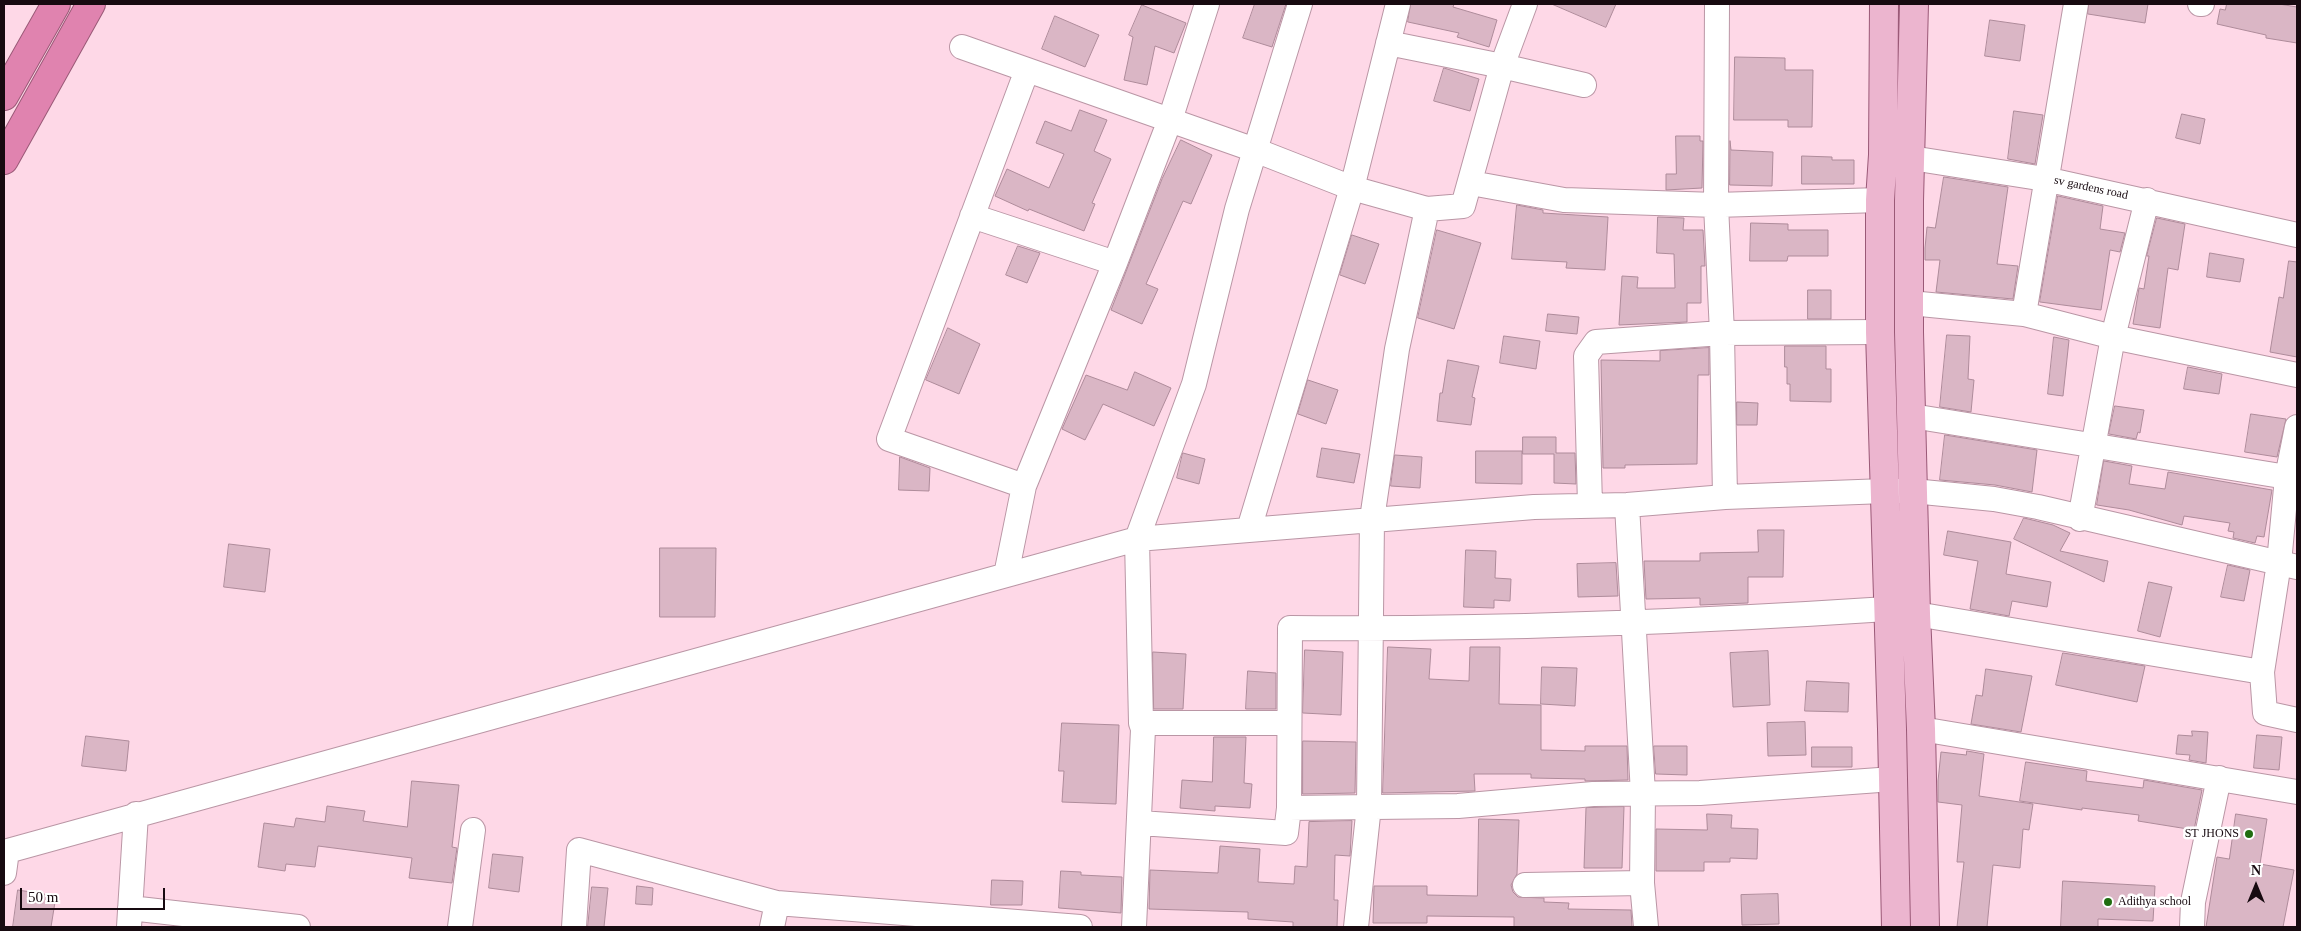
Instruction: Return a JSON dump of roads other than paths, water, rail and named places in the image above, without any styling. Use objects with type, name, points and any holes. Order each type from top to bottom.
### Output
[{"type":"highway","points":[[4,96],[56,4]]},
{"type":"highway","points":[[4,160],[91,4]]},
{"type":"main road","points":[[1884,4],[1883,155],[1880,200],[1880,332],[1896,927]]},
{"type":"main road","points":[[1914,4],[1910,303],[1913,491],[1925,927]]},
{"type":"street","points":[[1006,575],[1024,486],[1115,263],[1170,120],[1207,4]]},
{"type":"street","points":[[1134,927],[1143,729],[1141,723],[1138,539],[1194,384],[1237,209],[1300,4]]},
{"type":"street","points":[[1249,530],[1352,188],[1398,4]]},
{"type":"street","points":[[962,47],[1255,150],[1352,188],[1427,209],[1463,206],[1471,183],[1502,66],[1525,4]]},
{"type":"street","points":[[1718,4],[1716,205],[1722,333],[1725,497]]},
{"type":"street","points":[[2024,314],[2076,4]]},
{"type":"street","points":[[1388,43],[1502,66],[1584,86]]},
{"type":"street","points":[[1024,486],[889,439],[1027,70]]},
{"type":"street","name":"sv gardens road","points":[[1883,155],[1911,157],[2046,179],[2297,234]]},
{"type":"street","points":[[1471,183],[1564,200],[1716,205],[1880,200]]},
{"type":"street","points":[[2080,518],[2092,444],[2113,338],[2147,200]]},
{"type":"street","points":[[1356,927],[1369,806],[1372,519],[1397,349],[1427,209]]},
{"type":"street","points":[[972,216],[1115,263]]},
{"type":"street","points":[[1910,303],[2024,314],[2113,338],[2297,375]]},
{"type":"street","points":[[1590,505],[1586,356],[1596,342],[1722,333],[1880,332]]},
{"type":"street","points":[[1912,416],[2287,477]]},
{"type":"street","points":[[2297,427],[2287,477],[2288,565],[2262,672],[2265,713],[2297,720]]},
{"type":"street","points":[[5,858],[136,814],[1138,539],[1534,507],[1627,505],[1725,497],[1913,491],[1994,499],[2038,507],[2288,565]]},
{"type":"street","points":[[1627,505],[1643,794],[1642,883],[1646,927]]},
{"type":"street","points":[[1140,823],[1286,833],[1289,808],[1290,628],[1370,629],[1634,622],[1759,618],[1887,609]]},
{"type":"street","points":[[1916,614],[2262,672]]},
{"type":"street","points":[[1141,723],[1289,723]]},
{"type":"street","points":[[1921,728],[2297,792]]},
{"type":"street","points":[[1289,808],[1458,806],[1593,794],[1700,793],[1893,778]]},
{"type":"street","points":[[2192,927],[2193,902],[2219,778]]},
{"type":"street","points":[[136,814],[130,918],[298,927]]},
{"type":"street","points":[[460,927],[473,830]]},
{"type":"street","points":[[574,927],[579,850],[777,903],[939,922],[1080,927]]},
{"type":"street","points":[[1525,885],[1642,883]]},
{"type":"street","points":[[772,927],[777,903]]},
{"type":"place","name":"ST JHONS","points":[[2249,834]]},
{"type":"place","name":"Adithya school","points":[[2108,902]]}]
